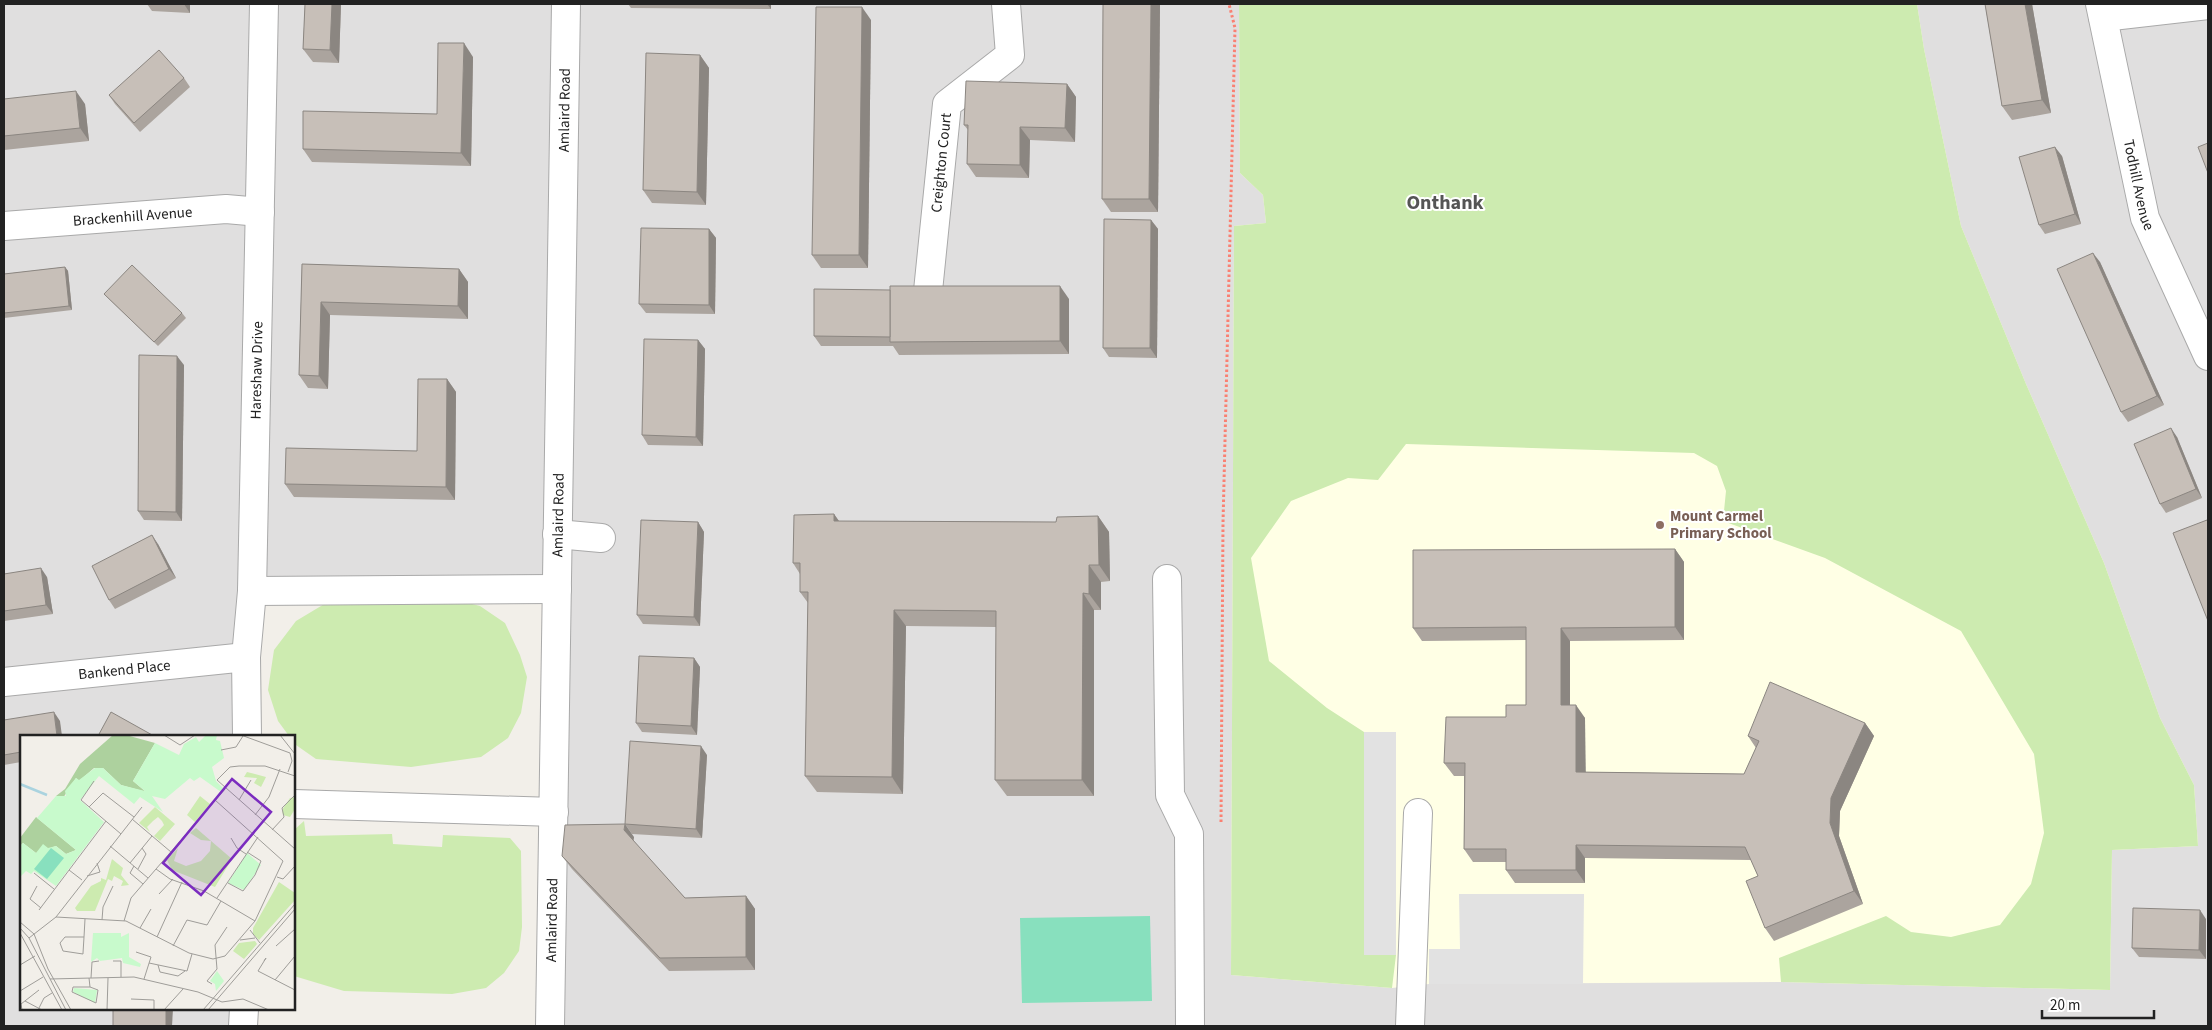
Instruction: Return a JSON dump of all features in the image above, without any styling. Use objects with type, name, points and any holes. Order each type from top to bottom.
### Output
[{"type":"street","name":"Hareshaw Drive","points":[[247,735],[246,657],[252,591],[264,4]]},
{"type":"street","name":"Amlaird Road","points":[[550,1026],[566,4]]},
{"type":"street","name":"Creighton Court","points":[[928,291],[947,104],[1010,55],[1006,4]]},
{"type":"street","points":[[2102,10],[2208,5]]},
{"type":"street","name":"Todhill Avenue","points":[[2102,10],[2144,218],[2208,356]]},
{"type":"street","name":"Brackenhill Avenue","points":[[4,226],[226,209],[260,212]]},
{"type":"street","points":[[558,534],[601,538]]},
{"type":"street","points":[[1167,579],[1170,796],[1189,834],[1190,1026]]},
{"type":"street","points":[[252,591],[557,589]]},
{"type":"street","name":"Bankend Place","points":[[4,682],[246,657]]},
{"type":"street","points":[[295,804],[554,812]]},
{"type":"street","points":[[1410,1026],[1418,813]]},
{"type":"street","points":[[244,1010],[244,1026]]},
{"type":"path","points":[[1221,829],[1223,523],[1235,28],[1228,4]]},
{"type":"shaded area","points":[[4,4],[2208,4],[2208,1026],[550,1026],[557,590],[253,591],[244,735],[20,735],[20,1010],[238,1010],[237,1026],[4,1026]]},
{"type":"shaded area","name":"Mount Carmel Primary School","points":[[1239,4],[1917,4],[1924,49],[1961,226],[2026,384],[2104,563],[2160,718],[2194,785],[2198,846],[2112,850],[2110,990],[1781,982],[1429,984],[1392,988],[1231,975],[1234,226],[1266,223],[1263,195],[1240,173]]},
{"type":"shaded area","points":[[1364,732],[1396,732],[1396,955],[1364,955]]},
{"type":"shaded area","points":[[1459,894],[1584,894],[1583,984],[1429,984],[1429,949],[1460,949]]},
{"type":"green space","name":"Mount Carmel Primary School","points":[[1239,4],[1917,4],[1924,49],[1961,226],[2026,384],[2104,563],[2160,718],[2194,785],[2198,846],[2112,850],[2110,990],[1781,982],[1779,958],[1886,916],[1911,932],[1951,937],[2000,925],[2031,884],[2044,833],[2034,754],[1961,631],[1825,558],[1723,521],[1726,491],[1717,466],[1694,453],[1406,444],[1378,480],[1348,478],[1291,501],[1251,558],[1269,661],[1327,708],[1364,732],[1364,955],[1396,955],[1392,988],[1231,975],[1234,226],[1266,223],[1263,195],[1240,173]]},
{"type":"green space","points":[[457,600],[480,606],[505,623],[520,655],[527,677],[521,713],[508,738],[481,757],[411,767],[316,759],[296,745],[295,735],[288,735],[278,721],[268,690],[274,650],[296,621],[326,603]]},
{"type":"green space","points":[[304,821],[306,836],[392,834],[393,844],[442,847],[443,835],[510,838],[521,851],[522,927],[519,951],[504,973],[486,988],[452,994],[344,991],[295,976],[295,829]]},
{"type":"green space","points":[[1150,916],[1152,1001],[1022,1003],[1020,918]]},
{"type":"building","points":[[305,4],[332,4],[330,50],[303,49]]},
{"type":"building","points":[[1103,4],[1151,4],[1149,199],[1102,199]]},
{"type":"building","points":[[1985,4],[2025,4],[2042,100],[2002,106]]},
{"type":"building","points":[[816,7],[862,7],[859,255],[812,255]]},
{"type":"building","points":[[438,43],[464,43],[461,153],[303,149],[303,111],[437,114]]},
{"type":"building","points":[[159,50],[184,78],[134,123],[109,95]]},
{"type":"building","points":[[646,53],[700,55],[697,192],[643,190]]},
{"type":"building","points":[[966,81],[1067,84],[1065,128],[1020,127],[1020,165],[967,164],[968,125],[964,125]]},
{"type":"building","points":[[76,91],[80,128],[4,136],[4,99]]},
{"type":"building","points":[[2208,143],[2208,173],[2198,147]]},
{"type":"building","points":[[2055,147],[2075,214],[2039,225],[2019,157]]},
{"type":"building","points":[[1104,219],[1151,220],[1150,348],[1103,348]]},
{"type":"building","points":[[641,228],[709,229],[709,305],[639,304]]},
{"type":"building","points":[[2093,253],[2157,396],[2121,412],[2057,269]]},
{"type":"building","points":[[302,264],[459,269],[458,306],[321,302],[319,376],[299,375]]},
{"type":"building","points":[[132,265],[182,313],[154,342],[104,294]]},
{"type":"building","points":[[65,267],[69,306],[4,313],[4,274]]},
{"type":"building","points":[[890,286],[1060,286],[1060,341],[890,342]]},
{"type":"building","points":[[814,289],[890,290],[890,337],[814,336]]},
{"type":"building","points":[[644,339],[698,340],[696,437],[642,435]]},
{"type":"building","points":[[139,355],[177,356],[176,512],[138,511]]},
{"type":"building","points":[[418,379],[447,379],[446,487],[285,484],[286,448],[417,451]]},
{"type":"building","points":[[2171,428],[2196,489],[2160,504],[2134,444]]},
{"type":"building","points":[[834,514],[834,521],[1056,522],[1057,517],[1098,516],[1099,565],[1089,565],[1089,594],[1083,593],[1082,780],[995,780],[996,611],[894,610],[892,777],[805,776],[808,592],[800,592],[800,563],[793,563],[794,515]]},
{"type":"building","points":[[641,520],[698,522],[694,617],[637,615]]},
{"type":"building","points":[[2207,520],[2208,523],[2208,621],[2173,533]]},
{"type":"building","points":[[152,535],[169,569],[109,600],[92,566]]},
{"type":"building","points":[[1675,549],[1675,627],[1561,628],[1561,705],[1576,705],[1576,772],[1744,774],[1759,741],[1748,736],[1770,682],[1865,723],[1831,798],[1830,823],[1854,891],[1765,928],[1746,881],[1758,876],[1745,847],[1576,845],[1576,870],[1506,870],[1506,849],[1464,849],[1465,763],[1444,763],[1446,717],[1506,717],[1506,705],[1526,705],[1526,627],[1413,628],[1413,550]]},
{"type":"building","points":[[41,568],[46,605],[4,611],[4,574]]},
{"type":"building","points":[[639,656],[694,658],[691,726],[636,723]]},
{"type":"building","points":[[54,712],[57,735],[20,735],[20,752],[4,755],[4,720]]},
{"type":"building","points":[[111,712],[152,735],[99,735]]},
{"type":"building","points":[[630,741],[701,746],[696,829],[625,824]]},
{"type":"building","points":[[625,824],[624,830],[685,898],[746,896],[746,957],[660,958],[562,856],[565,825]]},
{"type":"building","points":[[2133,908],[2200,910],[2199,950],[2132,948]]},
{"type":"building","points":[[113,1010],[166,1010],[166,1026],[113,1026]]},
{"type":"place","name":"Mount Carmel Primary School","points":[[1660,525]]},
{"type":"district","name":"Onthank","points":[[1445,203]]}]
